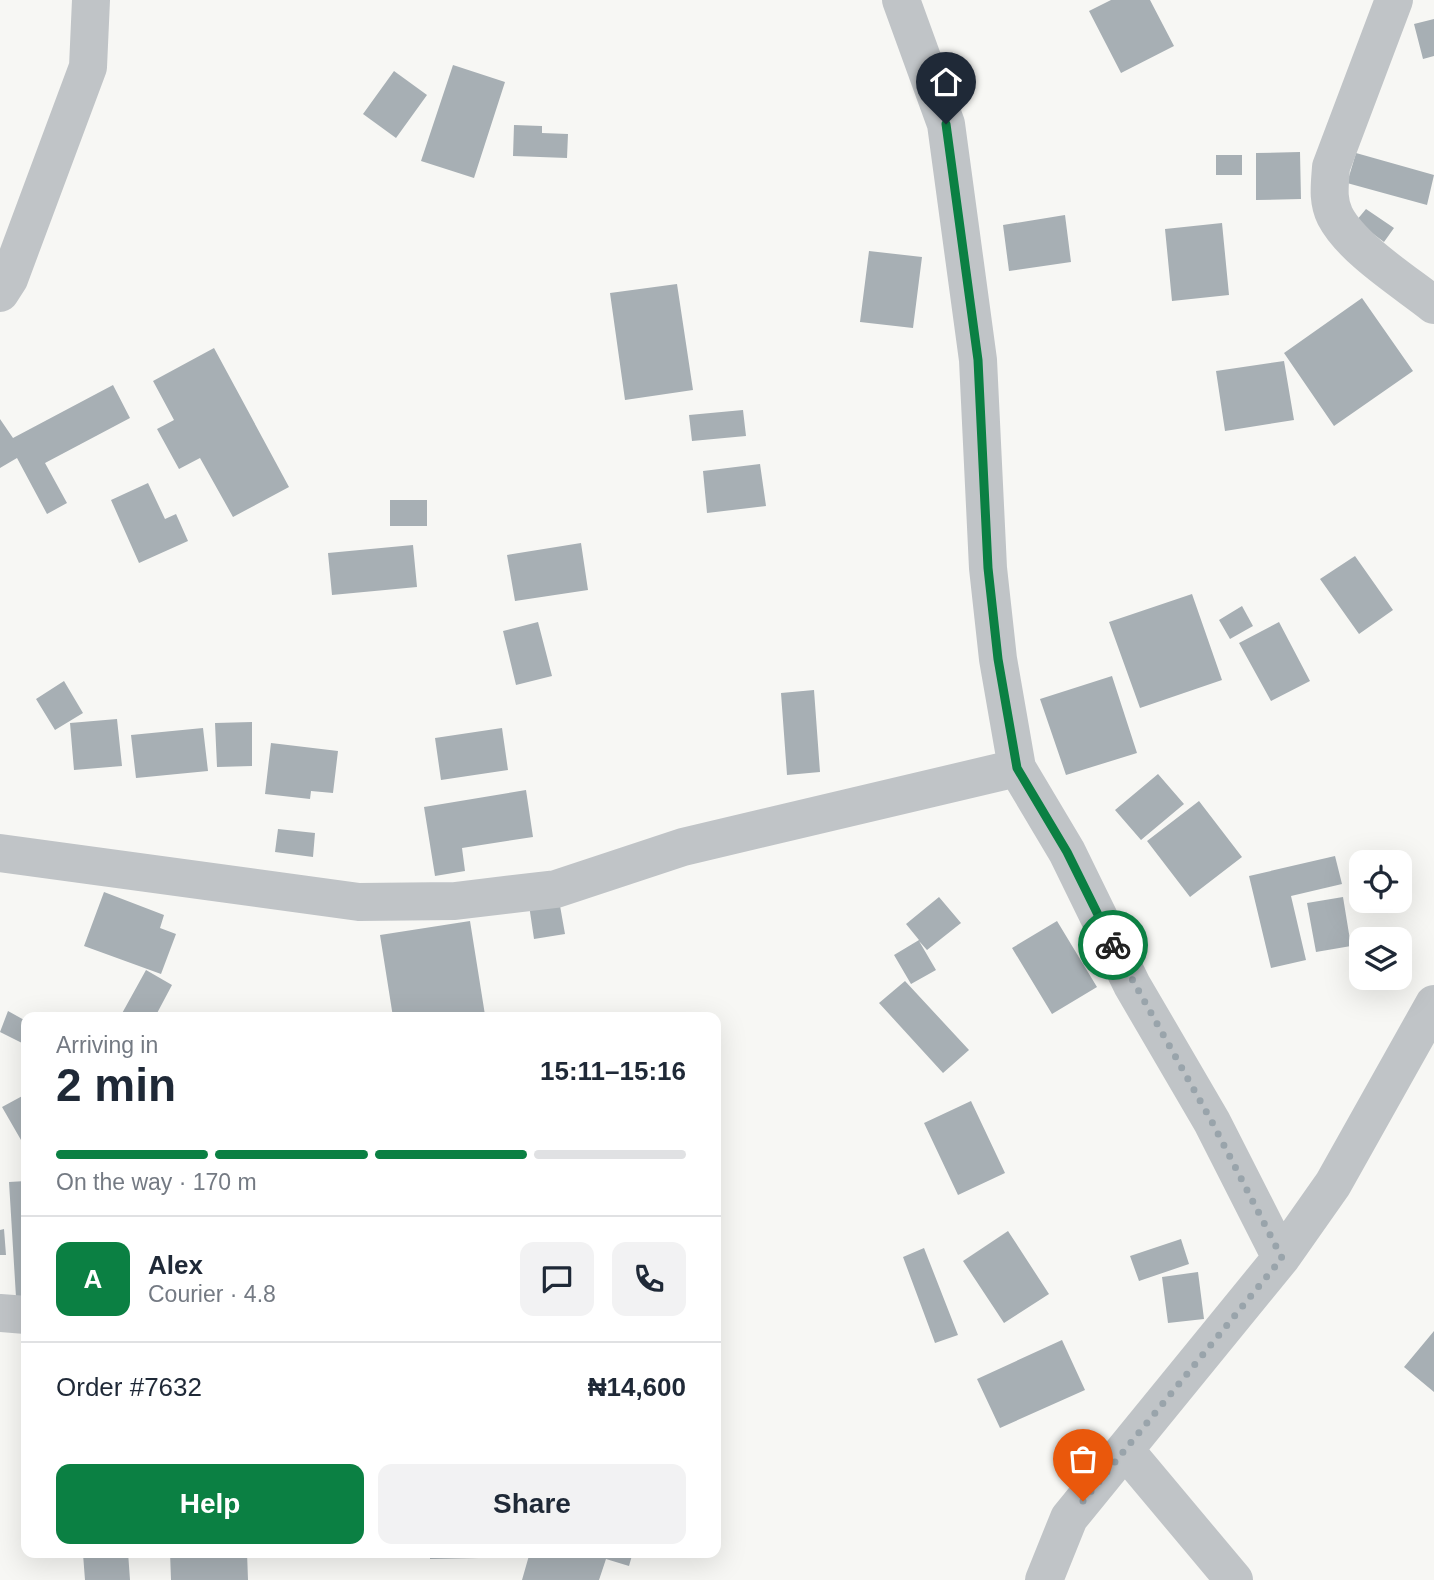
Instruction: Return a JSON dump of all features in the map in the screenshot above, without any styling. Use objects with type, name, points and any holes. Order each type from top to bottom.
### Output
[{"type":"street","points":[[0,293],[9,279],[88,67],[91,0]]},
{"type":"street","points":[[901,0],[946,124],[978,360],[988,568],[998,659],[1017,768],[1067,852],[1132,985],[1212,1122],[1282,1258]]},
{"type":"street","points":[[1394,0],[1331,167],[1329,197],[1335,217],[1353,240],[1434,305]]},
{"type":"street","points":[[0,853],[359,902],[455,901],[556,889],[683,847],[1017,768]]},
{"type":"street","points":[[1044,1580],[1069,1518],[1282,1258],[1333,1184],[1434,1004]]},
{"type":"street","points":[[0,1313],[21,1315]]},
{"type":"street","points":[[1125,1450],[1234,1580]]},
{"type":"building","points":[[1111,0],[1150,0],[1174,46],[1121,73],[1089,11]]},
{"type":"building","points":[[1434,19],[1434,56],[1423,59],[1414,24]]},
{"type":"building","points":[[453,65],[505,82],[474,178],[421,161]]},
{"type":"building","points":[[394,71],[427,95],[396,138],[363,114]]},
{"type":"building","points":[[514,125],[542,126],[542,133],[568,134],[567,158],[513,156]]},
{"type":"building","points":[[1300,152],[1301,199],[1256,200],[1256,153]]},
{"type":"building","points":[[1356,153],[1434,175],[1427,205],[1347,183]]},
{"type":"building","points":[[1216,155],[1242,155],[1242,175],[1216,175]]},
{"type":"building","points":[[1366,209],[1394,228],[1384,242],[1356,221]]},
{"type":"building","points":[[1065,215],[1071,262],[1009,271],[1003,225]]},
{"type":"building","points":[[1222,223],[1229,295],[1172,301],[1165,229]]},
{"type":"building","points":[[869,251],[922,257],[913,328],[860,322]]},
{"type":"building","points":[[677,284],[693,390],[625,400],[610,293]]},
{"type":"building","points":[[1362,298],[1413,371],[1334,426],[1284,353]]},
{"type":"building","points":[[214,348],[289,487],[233,517],[200,458],[179,469],[157,429],[174,420],[153,381]]},
{"type":"building","points":[[1284,361],[1294,420],[1225,431],[1216,371]]},
{"type":"building","points":[[113,385],[130,418],[45,463],[67,503],[47,514],[17,458],[0,468],[0,419],[13,438]]},
{"type":"building","points":[[743,410],[746,436],[692,441],[689,415]]},
{"type":"building","points":[[760,464],[766,506],[707,513],[703,471]]},
{"type":"building","points":[[148,483],[165,519],[176,514],[188,541],[139,563],[111,500]]},
{"type":"building","points":[[390,500],[427,500],[427,526],[390,526]]},
{"type":"building","points":[[581,543],[588,590],[515,601],[507,555]]},
{"type":"building","points":[[413,545],[417,587],[332,595],[328,553]]},
{"type":"building","points":[[1355,556],[1393,610],[1359,634],[1320,579]]},
{"type":"building","points":[[1192,594],[1222,680],[1140,708],[1109,622]]},
{"type":"building","points":[[1242,606],[1253,626],[1230,639],[1219,620]]},
{"type":"building","points":[[538,622],[552,676],[516,685],[503,631]]},
{"type":"building","points":[[1279,622],[1310,681],[1271,701],[1239,643]]},
{"type":"building","points":[[1112,676],[1137,753],[1066,775],[1040,699]]},
{"type":"building","points":[[64,681],[83,713],[55,730],[36,699]]},
{"type":"building","points":[[814,690],[820,772],[787,775],[781,693]]},
{"type":"building","points":[[117,719],[122,766],[74,770],[70,723]]},
{"type":"building","points":[[252,722],[252,766],[217,767],[215,723]]},
{"type":"building","points":[[203,728],[208,771],[136,778],[131,735]]},
{"type":"building","points":[[502,728],[508,770],[441,780],[435,738]]},
{"type":"building","points":[[271,743],[338,751],[333,793],[311,791],[310,799],[265,794]]},
{"type":"building","points":[[1158,774],[1184,804],[1141,840],[1115,810]]},
{"type":"building","points":[[526,790],[533,837],[462,848],[465,871],[435,876],[424,807]]},
{"type":"building","points":[[1199,801],[1242,857],[1190,897],[1147,841]]},
{"type":"building","points":[[278,829],[315,833],[313,857],[275,852]]},
{"type":"building","points":[[1335,856],[1342,884],[1291,896],[1306,960],[1271,968],[1249,876]]},
{"type":"building","points":[[104,892],[164,915],[160,928],[176,934],[161,974],[84,946]]},
{"type":"building","points":[[939,897],[961,923],[927,950],[919,941],[936,970],[911,984],[894,955],[919,940],[906,924]]},
{"type":"building","points":[[1343,897],[1349,946],[1316,952],[1307,903]]},
{"type":"building","points":[[559,900],[565,934],[534,939],[529,905]]},
{"type":"building","points":[[470,921],[485,1012],[392,1012],[380,935]]},
{"type":"building","points":[[1057,921],[1097,987],[1052,1014],[1012,948]]},
{"type":"building","points":[[146,970],[172,985],[158,1012],[123,1012]]},
{"type":"building","points":[[905,981],[969,1050],[943,1073],[879,1003]]},
{"type":"building","points":[[8,1011],[21,1018],[21,1042],[0,1032]]},
{"type":"building","points":[[21,1097],[21,1140],[2,1107]]},
{"type":"building","points":[[971,1101],[1005,1173],[958,1195],[924,1123]]},
{"type":"building","points":[[21,1181],[21,1297],[16,1297],[9,1182]]},
{"type":"building","points":[[4,1229],[6,1255],[0,1255],[0,1230]]},
{"type":"building","points":[[1008,1231],[1049,1294],[1004,1323],[963,1261]]},
{"type":"building","points":[[1181,1239],[1189,1264],[1139,1281],[1130,1256]]},
{"type":"building","points":[[924,1248],[958,1335],[935,1343],[903,1257]]},
{"type":"building","points":[[1198,1272],[1204,1319],[1168,1323],[1162,1277]]},
{"type":"building","points":[[1434,1331],[1434,1392],[1404,1367]]},
{"type":"building","points":[[1062,1340],[1085,1390],[1000,1428],[977,1379]]},
{"type":"building","points":[[83,1558],[128,1558],[130,1580],[85,1580]]},
{"type":"building","points":[[170,1558],[247,1558],[248,1580],[171,1580]]},
{"type":"building","points":[[528,1558],[631,1558],[629,1566],[606,1559],[599,1580],[522,1580]]},
{"type":"way so far","points":[[1083,1501],[1282,1258],[1212,1122],[1132,985],[1113,945]]},
{"type":"route","points":[[946,124],[978,360],[988,568],[998,659],[1017,768],[1067,852],[1113,945]]}]
